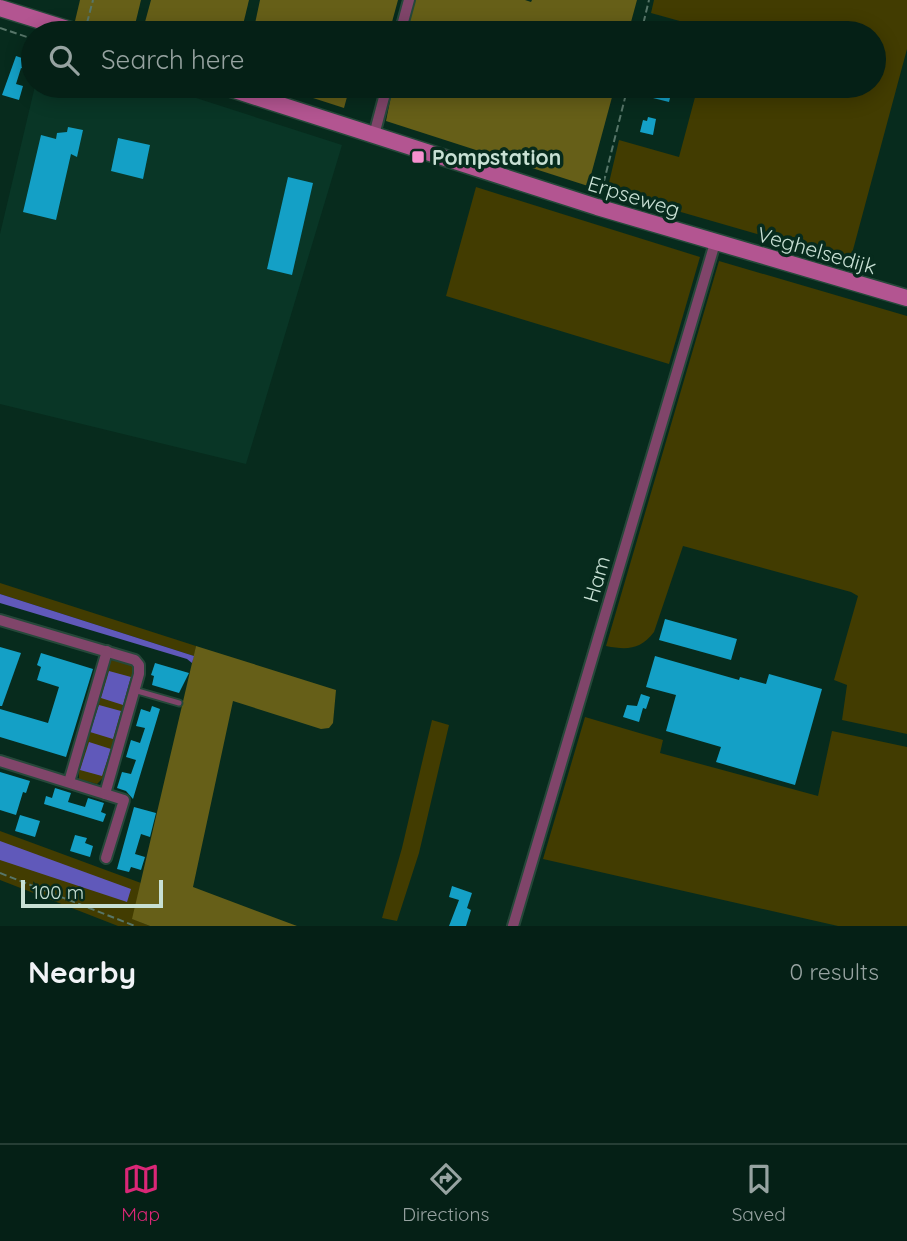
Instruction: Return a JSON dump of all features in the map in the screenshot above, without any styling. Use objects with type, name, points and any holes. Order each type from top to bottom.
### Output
[{"type":"main road","points":[[0,8],[49,21]]},
{"type":"main road","points":[[0,18],[21,25]]},
{"type":"main road","name":"Erpseweg","points":[[259,98],[715,243]]},
{"type":"main road","name":"Veghelsedijk","points":[[715,243],[907,298]]},
{"type":"street","points":[[403,21],[409,0]]},
{"type":"street","points":[[374,135],[384,98]]},
{"type":"street","name":"Ham","points":[[513,926],[715,243]]},
{"type":"street","points":[[0,620],[135,660],[139,665],[105,794]]},
{"type":"street","points":[[69,782],[107,651]]},
{"type":"street","points":[[0,761],[124,800],[106,858]]},
{"type":"lane","points":[[134,690],[179,703]]},
{"type":"path","points":[[86,21],[93,0]]},
{"type":"path","points":[[644,21],[649,0]]},
{"type":"path","points":[[0,28],[21,35]]},
{"type":"path","points":[[597,206],[625,98]]},
{"type":"path","points":[[0,873],[135,926]]},
{"type":"shaded area","points":[[80,0],[141,0],[136,21],[75,21]]},
{"type":"shaded area","points":[[151,0],[249,0],[244,21],[145,21]]},
{"type":"shaded area","points":[[260,0],[398,0],[392,21],[256,21]]},
{"type":"shaded area","points":[[414,0],[637,0],[631,21],[409,21]]},
{"type":"shaded area","points":[[654,0],[907,0],[907,49],[850,261],[608,191],[608,187],[619,140],[679,157],[695,98],[886,98],[886,21],[680,21],[651,13]]},
{"type":"shaded area","points":[[32,98],[196,98],[342,145],[246,464],[0,404],[0,234]]},
{"type":"shaded area","points":[[313,98],[347,98],[344,108]]},
{"type":"shaded area","points":[[391,98],[612,98],[588,186],[386,121]]},
{"type":"shaded area","points":[[476,187],[700,257],[669,364],[446,296]]},
{"type":"shaded area","points":[[719,261],[907,316],[907,734],[842,720],[847,685],[834,680],[858,596],[851,592],[683,546],[654,632],[644,642],[633,647],[606,646]]},
{"type":"shaded area","points":[[0,583],[196,646],[194,656],[0,594]]},
{"type":"shaded area","points":[[0,594],[194,656],[192,663],[187,659],[0,603]]},
{"type":"shaded area","points":[[196,646],[336,690],[333,723],[329,728],[321,729],[233,701],[193,887],[297,926],[150,926],[132,919]]},
{"type":"shaded area","points":[[111,660],[128,663],[135,668],[104,777],[97,784],[79,779],[79,770]]},
{"type":"shaded area","points":[[109,671],[131,677],[123,705],[101,698]]},
{"type":"shaded area","points":[[99,705],[121,711],[113,739],[90,732]]},
{"type":"shaded area","points":[[585,717],[663,740],[660,753],[818,796],[832,731],[907,747],[907,926],[838,926],[543,859]]},
{"type":"shaded area","points":[[432,720],[449,725],[419,853],[397,921],[382,918],[402,848]]},
{"type":"shaded area","points":[[89,742],[111,749],[102,776],[80,770]]},
{"type":"shaded area","points":[[0,831],[141,883],[133,919],[150,926],[118,926],[0,880]]},
{"type":"shaded area","points":[[0,841],[131,889],[127,902],[0,860]]},
{"type":"building","points":[[16,56],[21,58],[16,84],[21,85],[19,100],[2,95]]},
{"type":"building","points":[[653,98],[670,98],[669,102]]},
{"type":"building","points":[[648,117],[656,119],[653,135],[640,132],[643,120],[647,121]]},
{"type":"building","points":[[68,127],[83,130],[77,157],[71,154],[56,220],[23,212],[41,135],[56,139],[57,133],[67,132]]},
{"type":"building","points":[[118,138],[150,145],[143,179],[111,171]]},
{"type":"building","points":[[288,177],[313,183],[292,275],[267,269]]},
{"type":"building","points":[[665,619],[737,639],[731,660],[659,640]]},
{"type":"building","points":[[0,647],[21,653],[2,706],[0,706]]},
{"type":"building","points":[[41,653],[93,669],[66,757],[0,737],[0,709],[48,723],[59,687],[37,680],[41,667],[37,665]]},
{"type":"building","points":[[655,656],[739,680],[740,677],[766,684],[769,674],[822,689],[795,785],[716,762],[721,747],[666,731],[676,695],[646,687]]},
{"type":"building","points":[[155,663],[189,673],[179,693],[152,685],[154,676],[151,675]]},
{"type":"building","points":[[641,694],[650,697],[639,722],[623,717],[627,705],[637,706]]},
{"type":"building","points":[[152,706],[160,709],[133,799],[126,791],[117,788],[122,772],[131,774],[136,760],[126,757],[131,740],[140,743],[145,728],[136,726],[141,709],[150,712]]},
{"type":"building","points":[[0,772],[30,781],[26,793],[23,792],[16,815],[0,810]]},
{"type":"building","points":[[55,788],[71,793],[68,802],[85,807],[88,798],[104,803],[101,812],[106,814],[103,822],[44,804],[46,796],[52,798]]},
{"type":"building","points":[[134,807],[156,813],[150,837],[141,834],[135,854],[145,857],[141,870],[131,867],[129,872],[117,869]]},
{"type":"building","points":[[20,815],[40,821],[35,837],[15,831]]},
{"type":"building","points":[[75,835],[87,838],[85,843],[93,846],[90,857],[70,851]]},
{"type":"building","points":[[452,886],[472,893],[467,908],[471,910],[466,926],[449,926],[459,900],[449,897]]},
{"type":"place","name":"Pompstation","points":[[418,157]]}]
